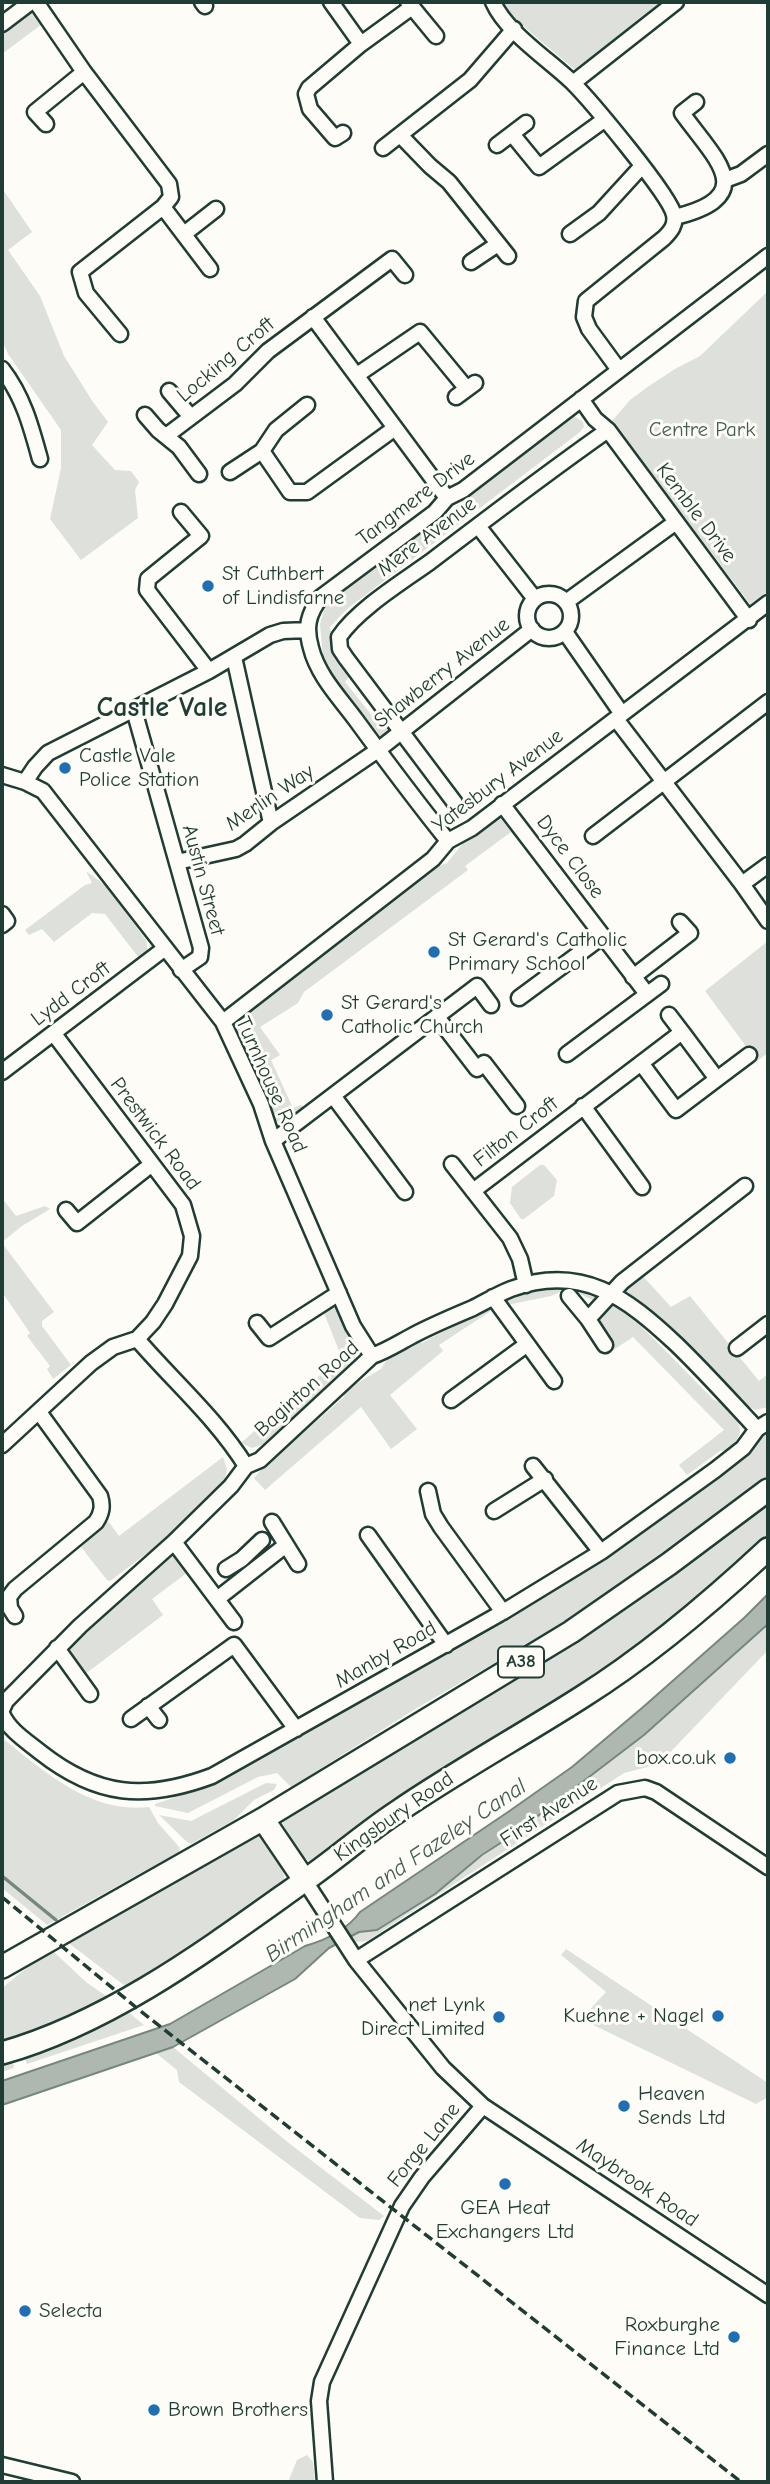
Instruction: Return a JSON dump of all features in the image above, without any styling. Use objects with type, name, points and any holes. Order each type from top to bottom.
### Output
[{"type":"highway","name":"A38","points":[[2,1967],[263,1819],[571,1632],[669,1564],[768,1490]]},
{"type":"highway","name":"Kingsbury Road","points":[[2,2053],[38,2043],[104,2013],[183,1964],[305,1881],[398,1811],[499,1746],[583,1697],[665,1639],[768,1549]]},
{"type":"highway","points":[[263,1819],[305,1881]]},
{"type":"street","points":[[2,24],[34,2],[169,184],[171,197],[163,207],[87,260],[80,272],[83,286],[120,334]]},
{"type":"street","points":[[331,2],[361,44]]},
{"type":"street","points":[[493,2],[497,12],[573,83],[671,205],[675,217],[673,228],[586,301],[584,317],[589,329],[619,370]]},
{"type":"street","points":[[573,83],[676,2]]},
{"type":"street","points":[[343,133],[335,138],[310,109],[306,94],[313,83],[410,4],[436,36]]},
{"type":"street","points":[[383,148],[470,80],[514,29]]},
{"type":"street","points":[[46,124],[35,111],[85,72]]},
{"type":"street","points":[[675,217],[695,212],[721,196],[726,180],[719,165],[682,113],[696,102]]},
{"type":"street","points":[[512,134],[539,167],[604,120]]},
{"type":"street","points":[[497,145],[526,123]]},
{"type":"street","points":[[400,135],[449,182],[508,256]]},
{"type":"street","points":[[726,180],[741,174],[768,154]]},
{"type":"street","points":[[570,234],[599,213],[642,166]]},
{"type":"street","points":[[163,207],[210,269]]},
{"type":"street","points":[[184,234],[216,209]]},
{"type":"street","points":[[471,262],[498,243]]},
{"type":"street","name":"Tangmere Drive","points":[[308,630],[310,611],[321,597],[435,512],[447,498],[463,490],[768,256]]},
{"type":"street","name":"Locking Croft","points":[[166,436],[235,384],[268,351],[392,258],[405,275]]},
{"type":"street","points":[[313,317],[447,498]]},
{"type":"street","points":[[357,375],[420,332],[466,390]]},
{"type":"street","points":[[2,369],[14,385],[28,416],[40,460]]},
{"type":"street","points":[[169,391],[191,417]]},
{"type":"street","name":"Kemble Drive","points":[[581,399],[595,419],[608,430],[749,620]]},
{"type":"street","points":[[230,472],[262,451],[275,430],[307,405]]},
{"type":"street","points":[[145,415],[179,447],[199,474]]},
{"type":"street","points":[[262,451],[290,492],[307,492],[395,428]]},
{"type":"street","name":"Mere Avenue","points":[[455,803],[340,649],[339,637],[347,624],[549,471],[608,430]]},
{"type":"street","points":[[181,512],[201,536],[148,579],[147,590],[209,671]]},
{"type":"street","points":[[566,602],[676,522]]},
{"type":"street","points":[[478,526],[535,599]]},
{"type":"street","points":[[548,594],[566,602],[570,608],[571,620],[565,632],[559,636],[544,638],[532,629],[528,624],[528,610],[535,599],[548,594]]},
{"type":"street","name":"Yatesbury Avenue","points":[[223,1022],[433,859],[448,841],[472,828],[768,603]]},
{"type":"street","name":"Shawberry Avenue","points":[[378,750],[532,629]]},
{"type":"street","points":[[25,782],[35,766],[48,753],[209,671],[270,635],[283,631],[308,630],[311,649],[322,675],[448,841]]},
{"type":"street","points":[[565,632],[663,783],[768,921]]},
{"type":"street","points":[[234,657],[271,822]]},
{"type":"street","points":[[593,836],[768,702]]},
{"type":"street","name":"Austin Street","points":[[134,710],[201,948],[200,957],[181,970]]},
{"type":"street","name":"Merlin Way","points":[[177,862],[236,849],[271,822],[378,750]]},
{"type":"street","name":"Turnhouse Road","points":[[2,775],[43,791],[223,1022],[261,1104],[273,1141],[353,1326],[372,1356]]},
{"type":"street","name":"Dyce Close","points":[[502,804],[647,994]]},
{"type":"street","points":[[741,884],[768,865]]},
{"type":"street","points":[[2,914],[7,921],[2,925]]},
{"type":"street","points":[[633,976],[690,933],[680,922]]},
{"type":"street","points":[[519,998],[603,936]]},
{"type":"street","name":"Lydd Croft","points":[[2,1072],[164,949]]},
{"type":"street","points":[[567,1054],[661,984]]},
{"type":"street","points":[[273,1141],[477,986],[491,1005]]},
{"type":"street","points":[[669,1015],[717,1079]]},
{"type":"street","points":[[437,1017],[477,1069],[485,1063],[517,1106]]},
{"type":"street","name":"Filton Croft","points":[[473,1191],[682,1032]]},
{"type":"street","name":"Prestwick Road","points":[[54,1034],[183,1205],[192,1236],[190,1256],[183,1272],[165,1304],[137,1339]]},
{"type":"street","points":[[641,1063],[677,1110],[749,1055]]},
{"type":"street","points":[[334,1097],[405,1192]]},
{"type":"street","name":"Filton Croft","points":[[583,1106],[642,1187]]},
{"type":"street","points":[[66,1210],[77,1223],[152,1164]]},
{"type":"street","name":"Filton Croft","points":[[452,1164],[510,1238],[520,1259],[526,1285]]},
{"type":"street","points":[[588,1319],[622,1282],[745,1186]]},
{"type":"street","name":"Baginton Road","points":[[2,1712],[6,1701],[57,1648],[174,1542],[231,1486],[246,1466],[260,1460],[372,1356],[493,1297],[526,1285],[573,1281],[611,1293],[632,1306],[763,1425]]},
{"type":"street","points":[[257,1323],[269,1338],[339,1293]]},
{"type":"street","points":[[569,1296],[605,1345]]},
{"type":"street","points":[[493,1297],[554,1381]]},
{"type":"street","points":[[737,1348],[768,1324]]},
{"type":"street","points":[[2,1445],[90,1363],[113,1347],[137,1339],[170,1378],[209,1415],[246,1466]]},
{"type":"street","points":[[451,1400],[526,1345]]},
{"type":"street","points":[[15,1616],[10,1608],[9,1597],[15,1589],[96,1522],[103,1506],[100,1496],[39,1412]]},
{"type":"street","name":"Manby Road","points":[[2,1712],[8,1726],[54,1763],[104,1787],[149,1793],[212,1776],[446,1645],[601,1552],[715,1470],[743,1448],[763,1425]]},
{"type":"street","points":[[533,1465],[601,1552]]},
{"type":"street","points":[[494,1511],[545,1479]]},
{"type":"street","points":[[426,1493],[441,1527],[503,1612]]},
{"type":"street","points":[[272,1522],[298,1564]]},
{"type":"street","points":[[368,1535],[446,1645]]},
{"type":"street","points":[[226,1569],[262,1541]]},
{"type":"street","points":[[174,1542],[234,1622]]},
{"type":"street","points":[[216,1599],[286,1545]]},
{"type":"street","points":[[242,1559],[254,1570]]},
{"type":"street","points":[[131,1719],[234,1645],[296,1729]]},
{"type":"street","points":[[57,1648],[90,1694]]},
{"type":"street","points":[[148,1706],[159,1720]]},
{"type":"street","name":"First Avenue","points":[[353,1956],[618,1793],[645,1788],[656,1792],[768,1867]]},
{"type":"street","name":"Forge Lane","points":[[305,1881],[353,1956],[443,2068],[483,2106],[422,2177],[402,2206],[322,2382],[319,2401],[325,2482]]},
{"type":"street","name":"Maybrook Road","points":[[483,2106],[768,2295]]},
{"type":"street","points":[[2,2465],[72,2482]]},
{"type":"green space","points":[[502,2],[663,3],[585,67],[574,69],[510,15]]},
{"type":"green space","points":[[27,11],[42,24],[2,54],[2,30]]},
{"type":"green space","points":[[2,188],[32,232],[8,250],[40,296],[64,356],[108,422],[92,445],[115,470],[131,471],[139,482],[135,490],[138,518],[81,560],[50,519],[61,468],[61,430],[8,354],[2,340]]},
{"type":"green space","name":"Centre Park","points":[[768,291],[768,591],[750,604],[612,421],[630,400],[675,369],[700,356]]},
{"type":"green space","points":[[573,415],[583,422],[584,427],[580,432],[347,609],[330,627],[335,651],[351,674],[345,682],[374,718],[380,714],[389,727],[388,734],[380,736],[329,677],[323,657],[320,624],[325,607],[340,590],[423,526],[454,509],[487,478]]},
{"type":"green space","points":[[492,818],[501,819],[511,832],[465,866],[468,870],[304,992],[298,1003],[260,1027],[280,1055],[271,1060],[293,1108],[301,1105],[306,1109],[284,1124],[273,1120],[238,1043],[238,1026],[246,1015],[424,872],[447,863],[464,842]]},
{"type":"green space","points":[[86,871],[106,886],[146,940],[148,951],[139,958],[105,914],[92,913],[54,942],[42,929],[29,935],[25,930],[85,885],[92,883]]},
{"type":"green space","points":[[768,941],[768,1053],[757,1061],[705,991]]},
{"type":"green space","points":[[540,1165],[544,1165],[557,1180],[554,1196],[521,1219],[510,1203],[512,1187]]},
{"type":"green space","points":[[2,1198],[16,1216],[45,1206],[50,1209],[2,1242]]},
{"type":"green space","points":[[2,1243],[54,1312],[42,1321],[42,1326],[71,1365],[53,1379],[47,1369],[50,1366],[27,1336],[30,1333],[2,1292]]},
{"type":"green space","points":[[640,1273],[671,1307],[690,1296],[759,1381],[768,1374],[768,1407],[755,1410],[742,1403],[625,1291],[625,1286]]},
{"type":"green space","points":[[557,1288],[580,1289],[596,1295],[597,1299],[592,1300],[565,1290],[551,1296],[507,1305],[507,1300],[513,1296]]},
{"type":"green space","points":[[614,1301],[642,1323],[642,1327],[714,1400],[730,1412],[739,1425],[739,1434],[729,1450],[720,1451],[687,1475],[679,1465],[724,1430],[633,1337],[612,1351],[593,1318]]},
{"type":"green space","points":[[334,1306],[357,1354],[350,1367],[263,1444],[252,1448],[241,1443],[342,1358],[322,1308]]},
{"type":"green space","points":[[489,1307],[491,1311],[439,1345],[443,1351],[390,1395],[417,1429],[391,1449],[361,1407],[265,1490],[254,1478],[287,1441],[293,1442],[344,1397],[344,1391],[381,1369],[388,1358],[417,1341],[422,1343]]},
{"type":"green space","points":[[768,1433],[768,1475],[704,1525],[548,1632],[417,1708],[291,1787],[277,1773],[258,1777],[188,1813],[155,1806],[200,1789],[612,1549]]},
{"type":"green space","points":[[223,1457],[227,1469],[224,1483],[166,1539],[110,1581],[107,1580],[81,1547],[108,1521],[119,1536]]},
{"type":"green space","points":[[768,1494],[768,1537],[683,1613],[543,1713],[397,1804],[379,1809],[309,1861],[299,1854],[282,1822],[287,1815]]},
{"type":"green space","points":[[169,1554],[175,1554],[188,1572],[152,1599],[163,1615],[84,1675],[65,1651]]},
{"type":"green space","points":[[768,1624],[768,1650],[659,1764],[624,1773],[367,1941],[355,1942],[350,1937],[359,1932],[377,1930],[513,1835],[644,1735]]},
{"type":"green space","points":[[2,1738],[51,1776],[88,1797],[107,1804],[149,1807],[158,1823],[180,1848],[179,1852],[47,1925],[2,1888]]},
{"type":"green space","points":[[266,1783],[277,1784],[274,1790],[254,1800],[234,1820],[191,1844],[159,1815],[191,1821]]},
{"type":"green space","points":[[259,1833],[281,1865],[284,1878],[282,1885],[143,1981],[125,1986],[66,1941]]},
{"type":"green space","points":[[566,1949],[768,2083],[768,2097],[756,2104],[581,2019],[606,1992],[561,1955]]},
{"type":"green space","points":[[54,1952],[87,1983],[111,1999],[59,2024],[2,2045],[2,1988],[29,1966]]},
{"type":"green space","points":[[122,2007],[144,2025],[27,2064],[25,2059],[13,2061],[14,2068],[2,2072],[2,2060]]},
{"type":"green space","points":[[173,2047],[290,2144],[384,2216],[379,2220],[360,2218],[179,2082],[177,2070],[156,2053]]},
{"type":"green space","points":[[307,2455],[313,2462],[315,2482],[288,2482],[297,2460]]},
{"type":"shaded area","points":[[768,1594],[768,1624],[644,1735],[513,1835],[482,1855],[435,1894],[377,1930],[359,1932],[329,1948],[295,1979],[173,2047],[2,2105],[2,2081],[170,2024],[305,1946],[342,1929],[360,1912],[572,1767],[744,1618]]},
{"type":"waterway","points":[[2,1876],[56,1920]]},
{"type":"railway","points":[[2,1897],[138,2009],[741,2482]]},
{"type":"place","name":"St Cuthbert of Lindisfarne","points":[[208,586]]},
{"type":"place","name":"Castle Vale Police Station","points":[[65,768]]},
{"type":"place","name":"St Gerard's Catholic Primary School","points":[[434,952]]},
{"type":"place","name":"St Gerard's Catholic Church","points":[[327,1015]]},
{"type":"place","name":"box.co.uk","points":[[730,1758]]},
{"type":"place","name":"Kuehne + Nagel","points":[[718,2016]]},
{"type":"place","name":"net Lynk Direct Limited","points":[[499,2017]]},
{"type":"place","name":"Heaven Sends Ltd","points":[[624,2106]]},
{"type":"place","name":"GEA Heat Exchangers Ltd","points":[[505,2184]]},
{"type":"place","name":"Selecta","points":[[25,2311]]},
{"type":"place","name":"Roxburghe Finance Ltd","points":[[734,2337]]},
{"type":"place","name":"Brown Brothers","points":[[154,2410]]},
{"type":"district","name":"Castle Vale","points":[[162,708]]},
{"type":"water label","name":"Birmingham and Fazeley Canal","points":[[396,1871]]}]
